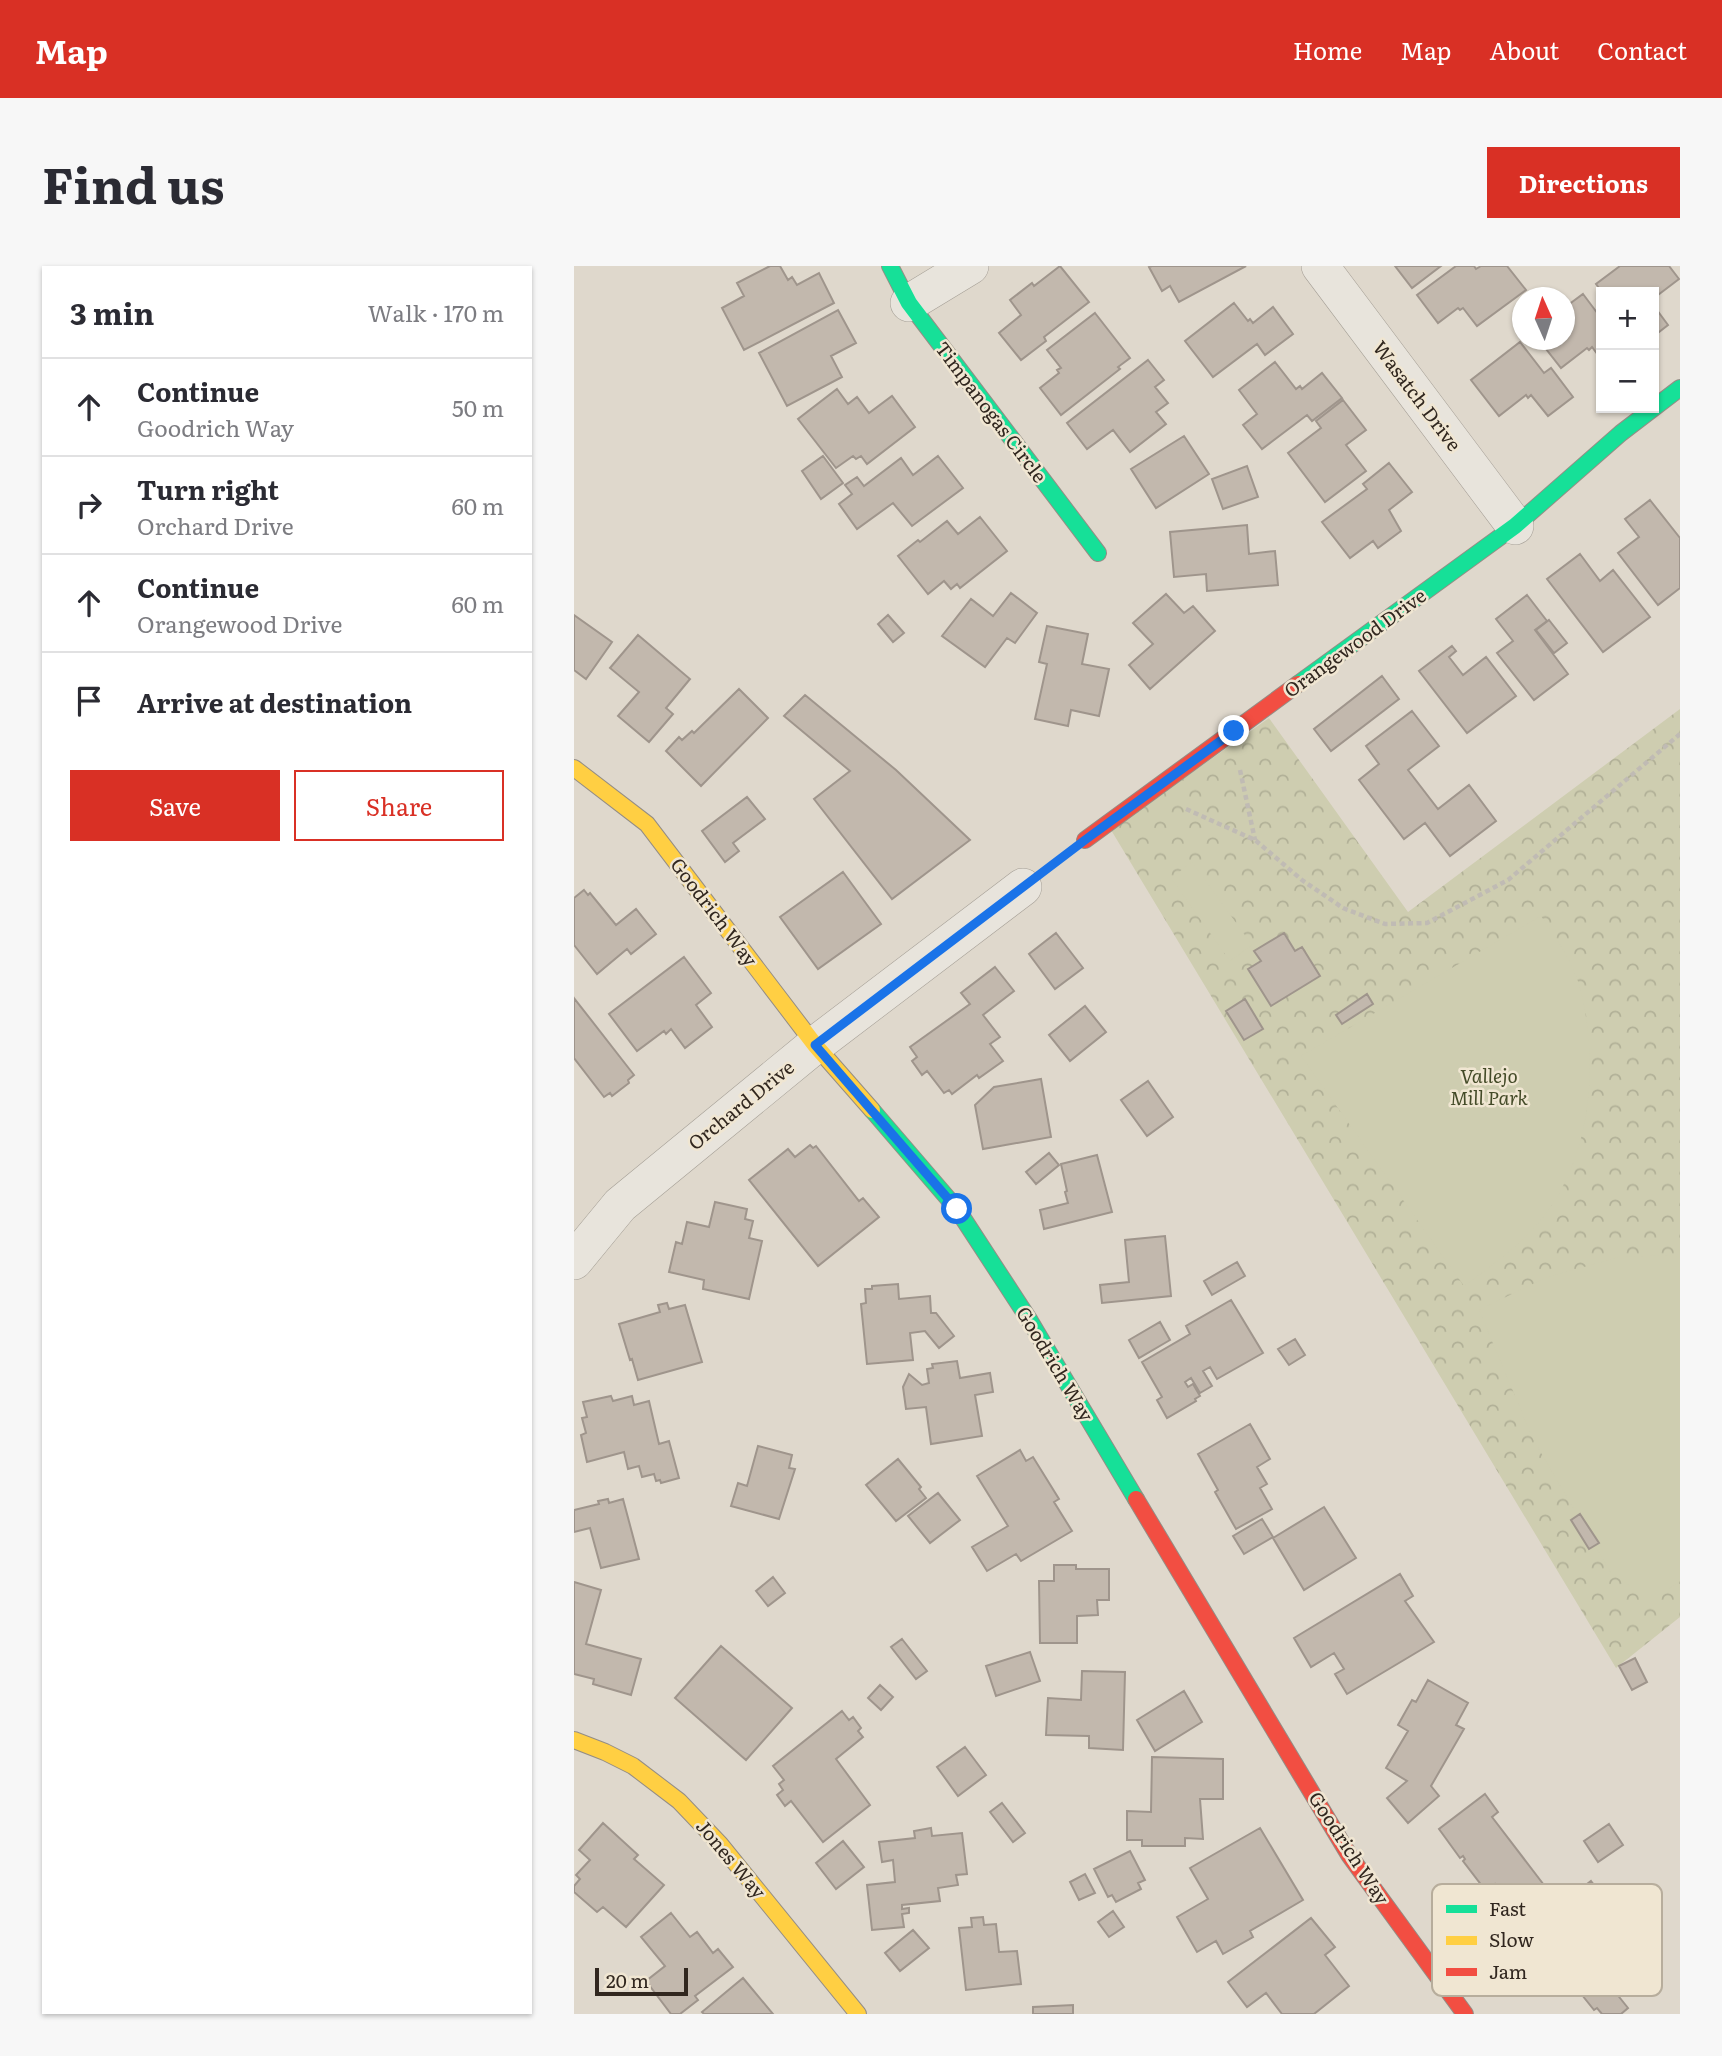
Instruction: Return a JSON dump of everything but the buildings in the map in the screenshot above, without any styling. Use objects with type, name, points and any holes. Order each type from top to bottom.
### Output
[{"type":"street","name":"Timpanogas Circle","points":[[890,266],[909,303],[1098,553]]},
{"type":"street","points":[[909,303],[970,266]]},
{"type":"street","name":"Wasatch Drive","points":[[1320,266],[1515,526]]},
{"type":"street","name":"Orangewood Drive","points":[[1085,840],[1515,526],[1622,433],[1680,388]]},
{"type":"street","name":"Goodrich Way","points":[[574,768],[647,824],[815,1045],[957,1209],[1030,1321],[1349,1855],[1432,1969]]},
{"type":"street","name":"Orchard Drive","points":[[574,1261],[620,1205],[815,1045],[1023,887]]},
{"type":"street","name":"Jones Way","points":[[574,1740],[607,1751],[652,1777],[685,1804],[858,2014]]},
{"type":"street","name":"Goodrich Way","points":[[1452,1996],[1465,2014]]},
{"type":"path","points":[[1188,810],[1255,840],[1301,880],[1343,908],[1385,924],[1427,923],[1508,880],[1680,734]]},
{"type":"path","points":[[1240,771],[1255,840]]},
{"type":"green space","name":"Vallejo Mill Park","points":[[1680,709],[1680,1617],[1616,1668],[1111,830],[1269,718],[1408,912]]},
{"type":"green space","points":[[1192,862],[1252,945],[1230,961],[1171,878]]},
{"type":"green space","points":[[1541,916],[1569,961],[1581,991],[1590,1076],[1582,1134],[1574,1162],[1547,1212],[1519,1243],[1464,1286],[1301,1056]]},
{"type":"green space","points":[[1619,1257],[1680,1257],[1680,1581],[1669,1589],[1634,1589],[1611,1573],[1533,1439],[1479,1310],[1545,1278]]},
{"type":"traffic: fast","points":[[890,266],[909,303],[1098,553]]},
{"type":"traffic: fast","points":[[1298,684],[1515,526],[1621,433],[1680,388]]},
{"type":"traffic: fast","points":[[872,1110],[957,1209],[1030,1321],[1136,1499]]},
{"type":"traffic: slow","points":[[574,768],[647,824],[815,1045],[872,1110]]},
{"type":"traffic: slow","points":[[574,1740],[633,1766],[679,1801],[720,1844],[858,2014]]},
{"type":"traffic: jam","points":[[1085,840],[1298,684]]},
{"type":"traffic: jam","points":[[1136,1499],[1349,1855],[1432,1969]]},
{"type":"traffic: jam","points":[[1452,1996],[1465,2014]]},
{"type":"route","points":[[957,1209],[815,1045],[1085,840],[1234,731]]}]
